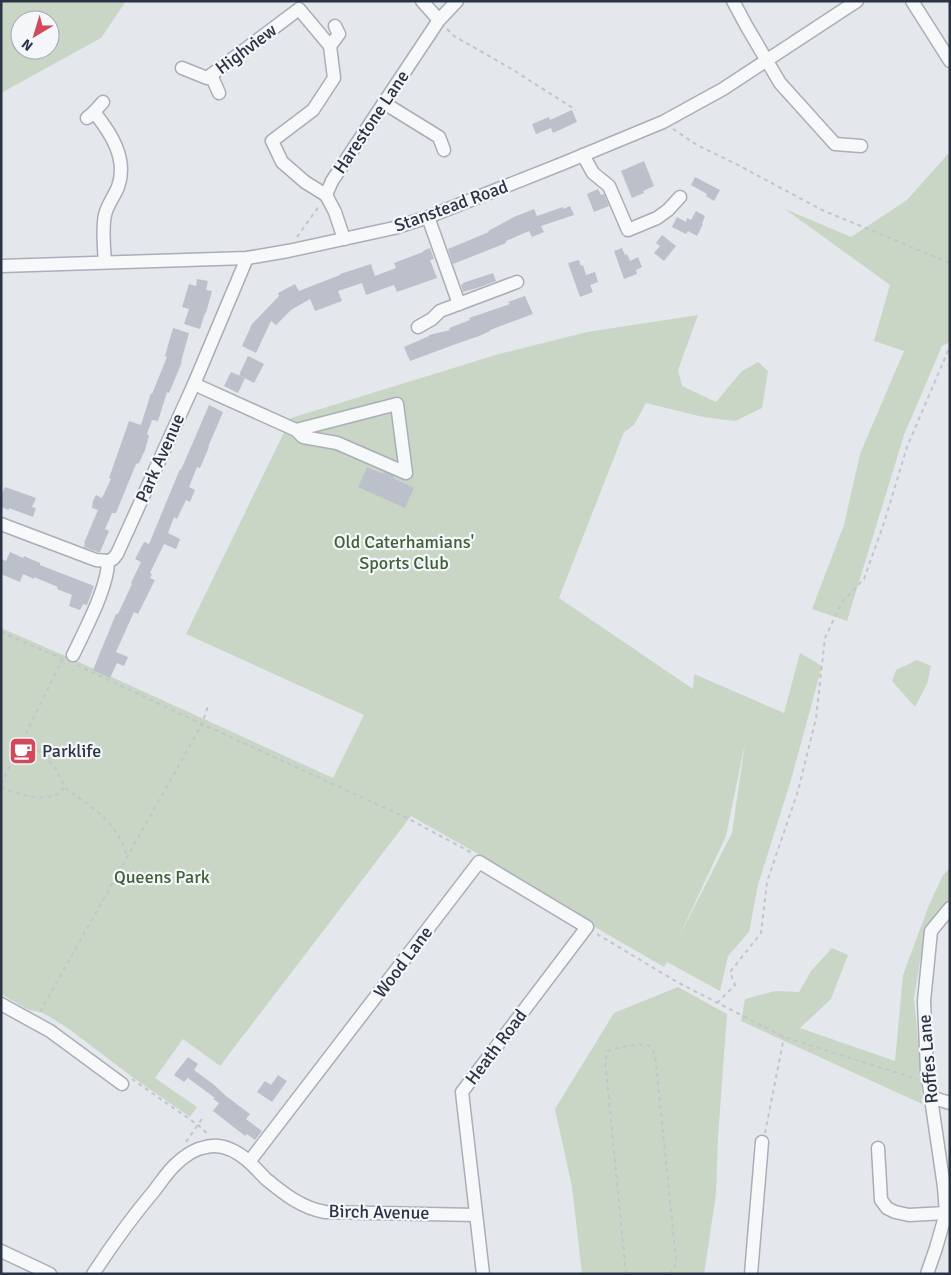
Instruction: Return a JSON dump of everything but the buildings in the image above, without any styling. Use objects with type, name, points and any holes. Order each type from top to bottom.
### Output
[{"type":"street","points":[[422,1],[439,20]]},
{"type":"street","name":"Harestone Lane","points":[[326,195],[332,181],[439,20],[457,1]]},
{"type":"street","points":[[733,1],[780,83],[835,144],[860,146]]},
{"type":"street","name":"Stanstead Road","points":[[1,266],[247,258],[288,252],[394,228],[428,217],[663,122],[723,90],[857,1]]},
{"type":"street","points":[[912,1],[950,61]]},
{"type":"street","name":"Highview","points":[[182,68],[207,78],[303,5],[330,46]]},
{"type":"street","points":[[335,26],[339,34],[330,46],[334,78],[313,110],[272,141],[282,162],[305,182],[326,195],[335,212],[344,239]]},
{"type":"street","points":[[211,74],[219,93]]},
{"type":"street","points":[[103,102],[90,115],[111,135],[120,160],[118,186],[104,218],[105,262]]},
{"type":"street","points":[[384,103],[439,137],[444,150]]},
{"type":"street","points":[[583,155],[593,174],[610,186],[628,230],[657,218],[668,210],[680,197]]},
{"type":"street","points":[[428,217],[459,304]]},
{"type":"street","name":"Park Avenue","points":[[69,658],[96,605],[106,578],[108,561],[117,554],[194,384],[247,258]]},
{"type":"street","points":[[418,327],[432,319],[440,311],[517,282]]},
{"type":"street","points":[[194,384],[296,430],[303,437],[337,443],[406,473],[396,404],[296,430]]},
{"type":"street","points":[[1,524],[96,560],[108,561]]},
{"type":"street","points":[[479,862],[587,927]]},
{"type":"street","name":"Wood Lane","points":[[250,1162],[479,862]]},
{"type":"street","name":"Roffes Lane","points":[[926,1274],[936,1248],[946,1212],[928,1082],[924,1001],[931,931],[950,908]]},
{"type":"street","name":"Heath Road","points":[[483,1274],[462,1092],[587,927]]},
{"type":"street","points":[[1,1004],[34,1022],[126,1081]]},
{"type":"street","points":[[930,1097],[950,1102]]},
{"type":"street","points":[[751,1274],[762,1142]]},
{"type":"street","points":[[92,1274],[136,1213],[175,1164],[200,1148],[223,1146]]},
{"type":"street","name":"Birch Avenue","points":[[223,1146],[239,1153],[285,1194],[314,1210],[326,1212],[476,1214]]},
{"type":"street","points":[[878,1148],[881,1200],[887,1208],[909,1215],[946,1212]]},
{"type":"street","points":[[1,1251],[50,1274]]},
{"type":"path","points":[[439,20],[454,36],[510,68],[576,110]]},
{"type":"path","points":[[663,122],[696,145],[822,210],[950,263]]},
{"type":"path","name":"Harestone Lane","points":[[296,240],[326,195]]},
{"type":"path","points":[[717,1003],[735,985],[730,972],[761,933],[767,882],[798,792],[816,718],[825,638],[842,602],[864,579],[884,523],[906,447],[948,350],[950,350]]},
{"type":"path","points":[[1,632],[69,658],[202,724],[409,819],[477,856],[479,862]]},
{"type":"path","points":[[65,787],[58,794],[44,797],[15,793],[1,786],[69,658]]},
{"type":"path","points":[[34,1022],[202,724],[208,706]]},
{"type":"path","points":[[22,744],[40,752],[54,766],[65,787],[96,810],[115,828],[128,856]]},
{"type":"path","points":[[587,927],[677,982],[784,1037],[928,1082]]},
{"type":"path","points":[[762,1142],[766,1132],[784,1037]]},
{"type":"path","points":[[626,1274],[605,1060],[608,1051],[613,1048],[643,1044],[652,1048],[655,1054],[676,1260],[675,1267],[668,1274]]},
{"type":"path","points":[[126,1081],[198,1125],[223,1146]]},
{"type":"green space","points":[[1,1],[126,1],[101,38],[1,93]]},
{"type":"green space","points":[[949,153],[950,342],[942,346],[904,435],[847,621],[812,609],[844,525],[860,454],[904,351],[874,341],[890,285],[785,209],[851,237],[907,200]]},
{"type":"green space","points":[[698,315],[678,370],[682,386],[716,402],[742,371],[758,362],[768,371],[762,408],[735,421],[703,417],[646,403],[634,425],[624,432],[559,598],[693,689],[694,674],[784,713],[800,653],[822,666],[791,780],[758,885],[749,932],[728,956],[720,991],[667,962],[664,967],[595,927],[480,855],[411,816],[220,1066],[183,1039],[155,1078],[197,1107],[190,1117],[135,1079],[69,1029],[50,1017],[40,1012],[29,1010],[1,994],[1,628],[333,778],[364,715],[186,634],[291,418],[499,354],[587,332]],"holes":[[[745,743],[732,833],[679,937],[726,836]]]},
{"type":"green space","points":[[917,660],[931,666],[927,684],[915,707],[892,681],[896,670]]},
{"type":"green space","points":[[950,868],[950,898],[934,917],[922,949],[914,998],[922,1104],[741,1021],[745,999],[775,991],[799,992],[811,971],[832,948],[848,955],[831,999],[800,1028],[895,1061],[903,975],[929,905],[943,875]]},
{"type":"green space","points":[[678,987],[727,1014],[716,1194],[704,1274],[582,1274],[572,1187],[555,1109],[614,1013]]},
{"type":"place","name":"Parklife","points":[[23,751]]},
{"type":"park label","name":"Old Caterhamians' Sports Club","points":[[404,552]]},
{"type":"park label","name":"Queens Park","points":[[162,877]]}]
